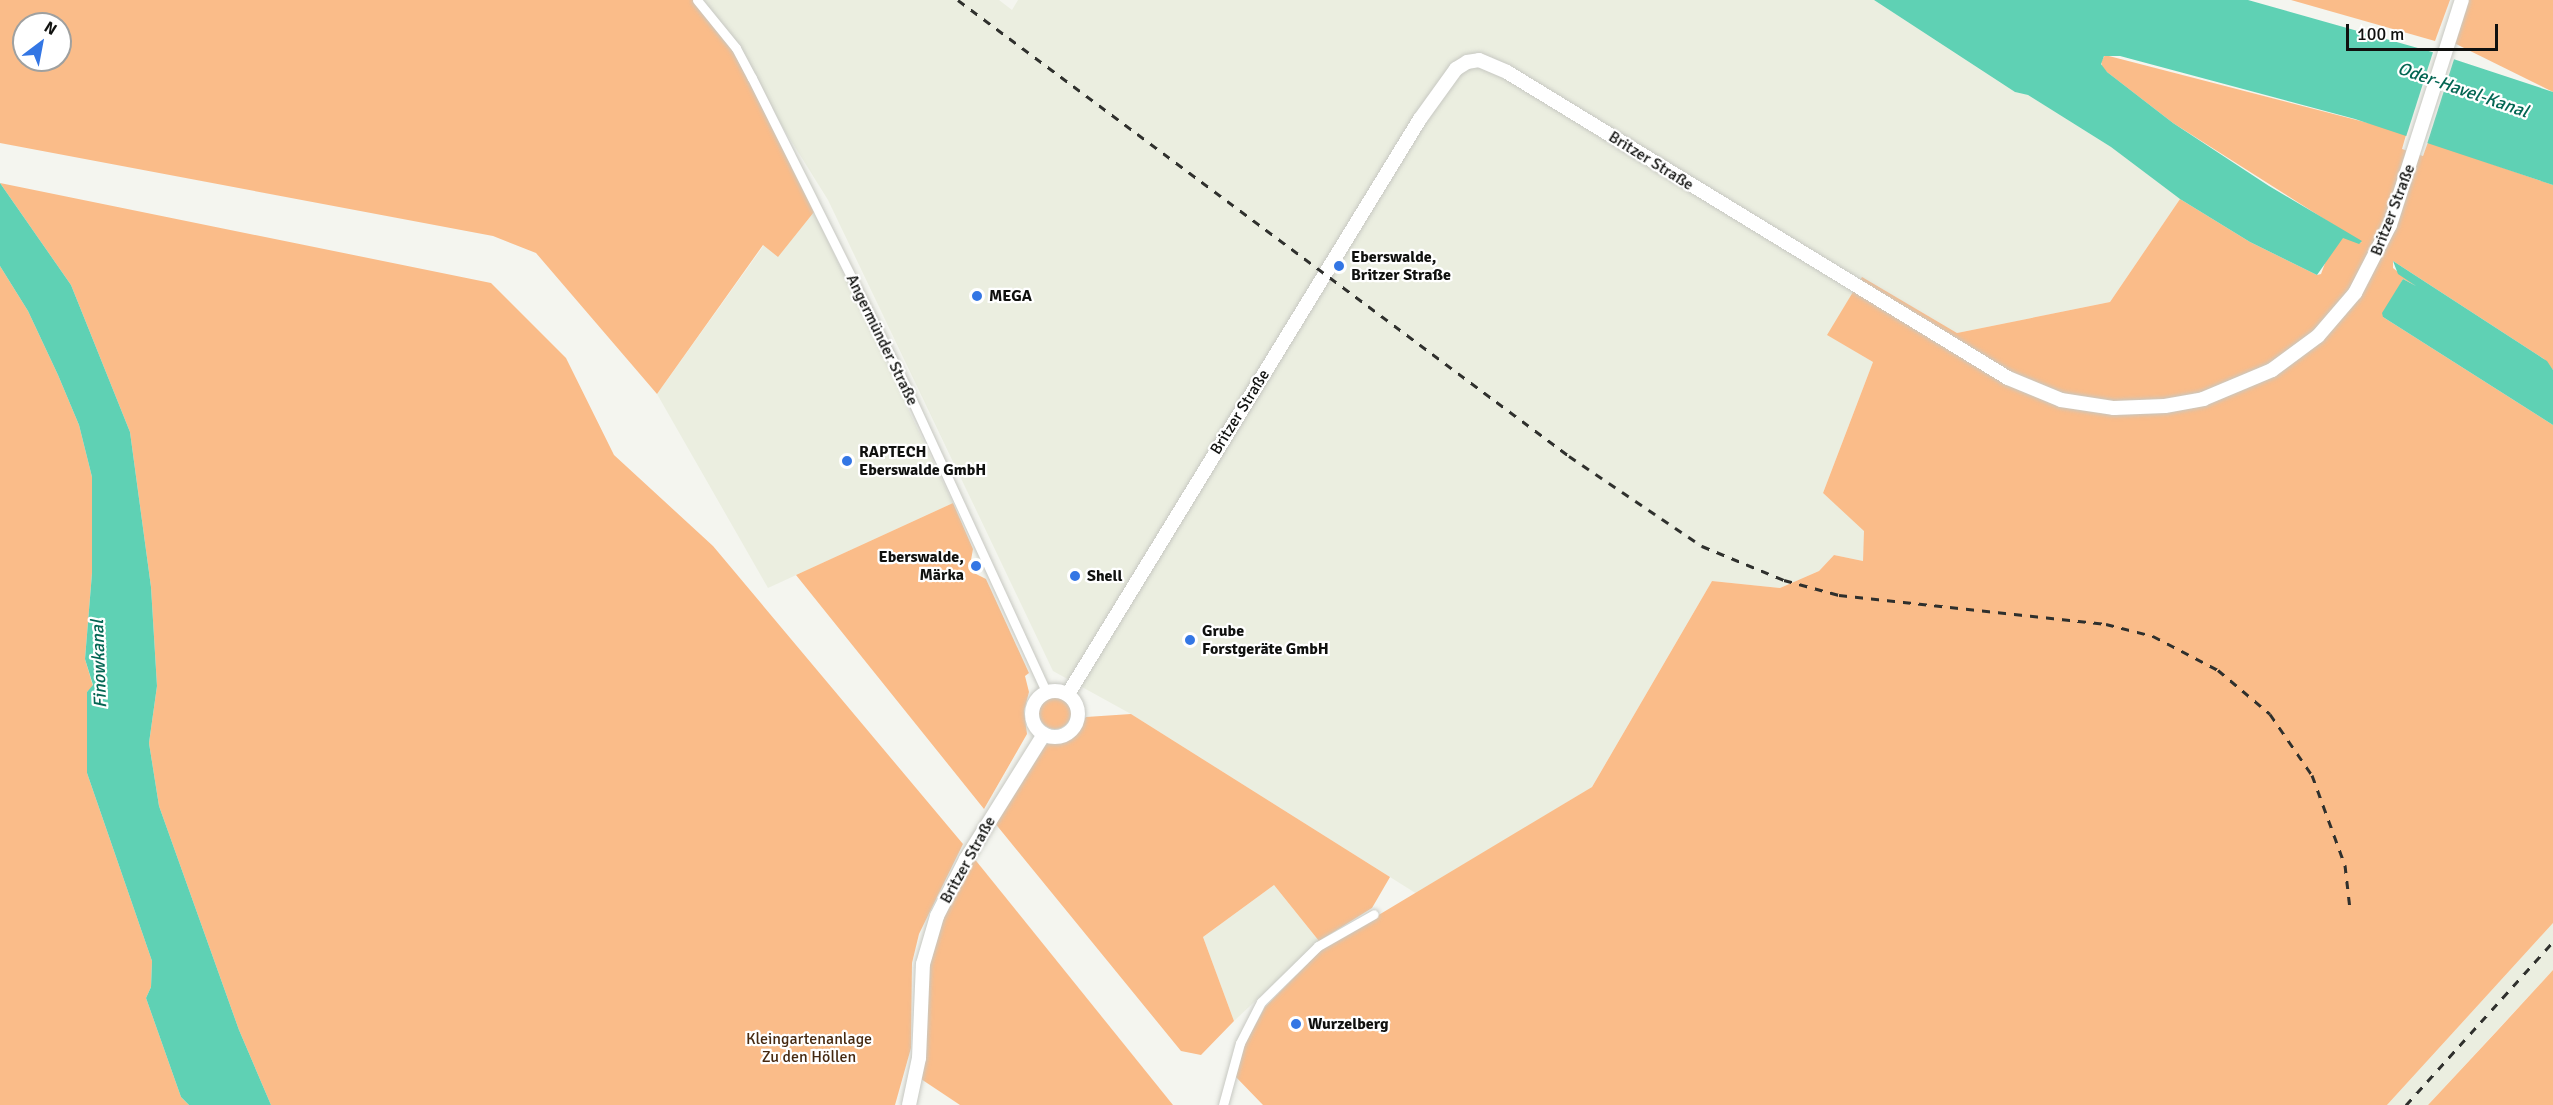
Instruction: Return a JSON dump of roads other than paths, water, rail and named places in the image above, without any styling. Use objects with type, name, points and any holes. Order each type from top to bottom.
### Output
[{"type":"main road","name":"Britzer Straße","points":[[1068,694],[1420,119],[1456,69],[1467,63],[1479,60],[1507,72],[1998,374],[2061,400],[2114,408],[2165,406],[2203,399],[2272,370],[2318,336],[2355,293],[2379,252],[2414,153],[2462,0]]},
{"type":"main road","points":[[1046,692],[1068,694],[1077,706],[1076,724],[1062,736],[1044,734],[1034,723],[1033,708],[1046,692]]},
{"type":"main road","name":"Britzer Straße","points":[[909,1105],[919,1058],[923,964],[937,916],[966,859],[1044,734]]},
{"type":"street","name":"Angermünder Straße","points":[[697,0],[736,48],[752,78],[906,387],[1046,692]]},
{"type":"street","points":[[1222,1105],[1240,1042],[1261,1002],[1318,946],[1374,914]]},
{"type":"water","name":"Oder-Havel-Kanal","points":[[1874,0],[2248,0],[2432,52],[2553,92],[2553,185],[2355,119],[2120,56],[2104,56],[2101,64],[2107,72],[2173,123],[2269,186],[2362,241],[2359,244],[2343,238],[2317,275],[2250,242],[2180,199],[2111,147],[2028,95],[2015,92]]},
{"type":"water","name":"Finowkanal","points":[[0,183],[71,285],[130,432],[151,587],[157,686],[149,743],[159,806],[239,1030],[271,1105],[189,1105],[181,1097],[146,998],[151,987],[152,961],[87,773],[87,692],[93,685],[85,659],[92,573],[92,477],[79,425],[58,375],[28,311],[0,266]]},
{"type":"water","points":[[2393,261],[2547,361],[2553,370],[2553,425],[2383,317],[2382,313],[2403,279],[2416,286],[2398,274]]},
{"type":"railway","points":[[958,0],[1569,456],[1702,546],[1784,580],[1839,595],[2106,624],[2153,636],[2218,670],[2270,714],[2312,775],[2345,865],[2350,909]]},
{"type":"railway","points":[[2406,1105],[2553,942]]},
{"type":"place","name":"Eberswalde, Britzer Straße","points":[[1339,266]]},
{"type":"place","name":"MEGA","points":[[977,296]]},
{"type":"place","name":"RAPTECH Eberswalde GmbH","points":[[847,461]]},
{"type":"place","name":"Eberswalde, Märka","points":[[976,566]]},
{"type":"place","name":"Shell","points":[[1075,576]]},
{"type":"place","name":"Grube Forstgeräte GmbH","points":[[1190,640]]},
{"type":"place","name":"Wurzelberg","points":[[1296,1024]]},
{"type":"park label","name":"Kleingartenanlage Zu den Höllen","points":[[809,1048]]}]
